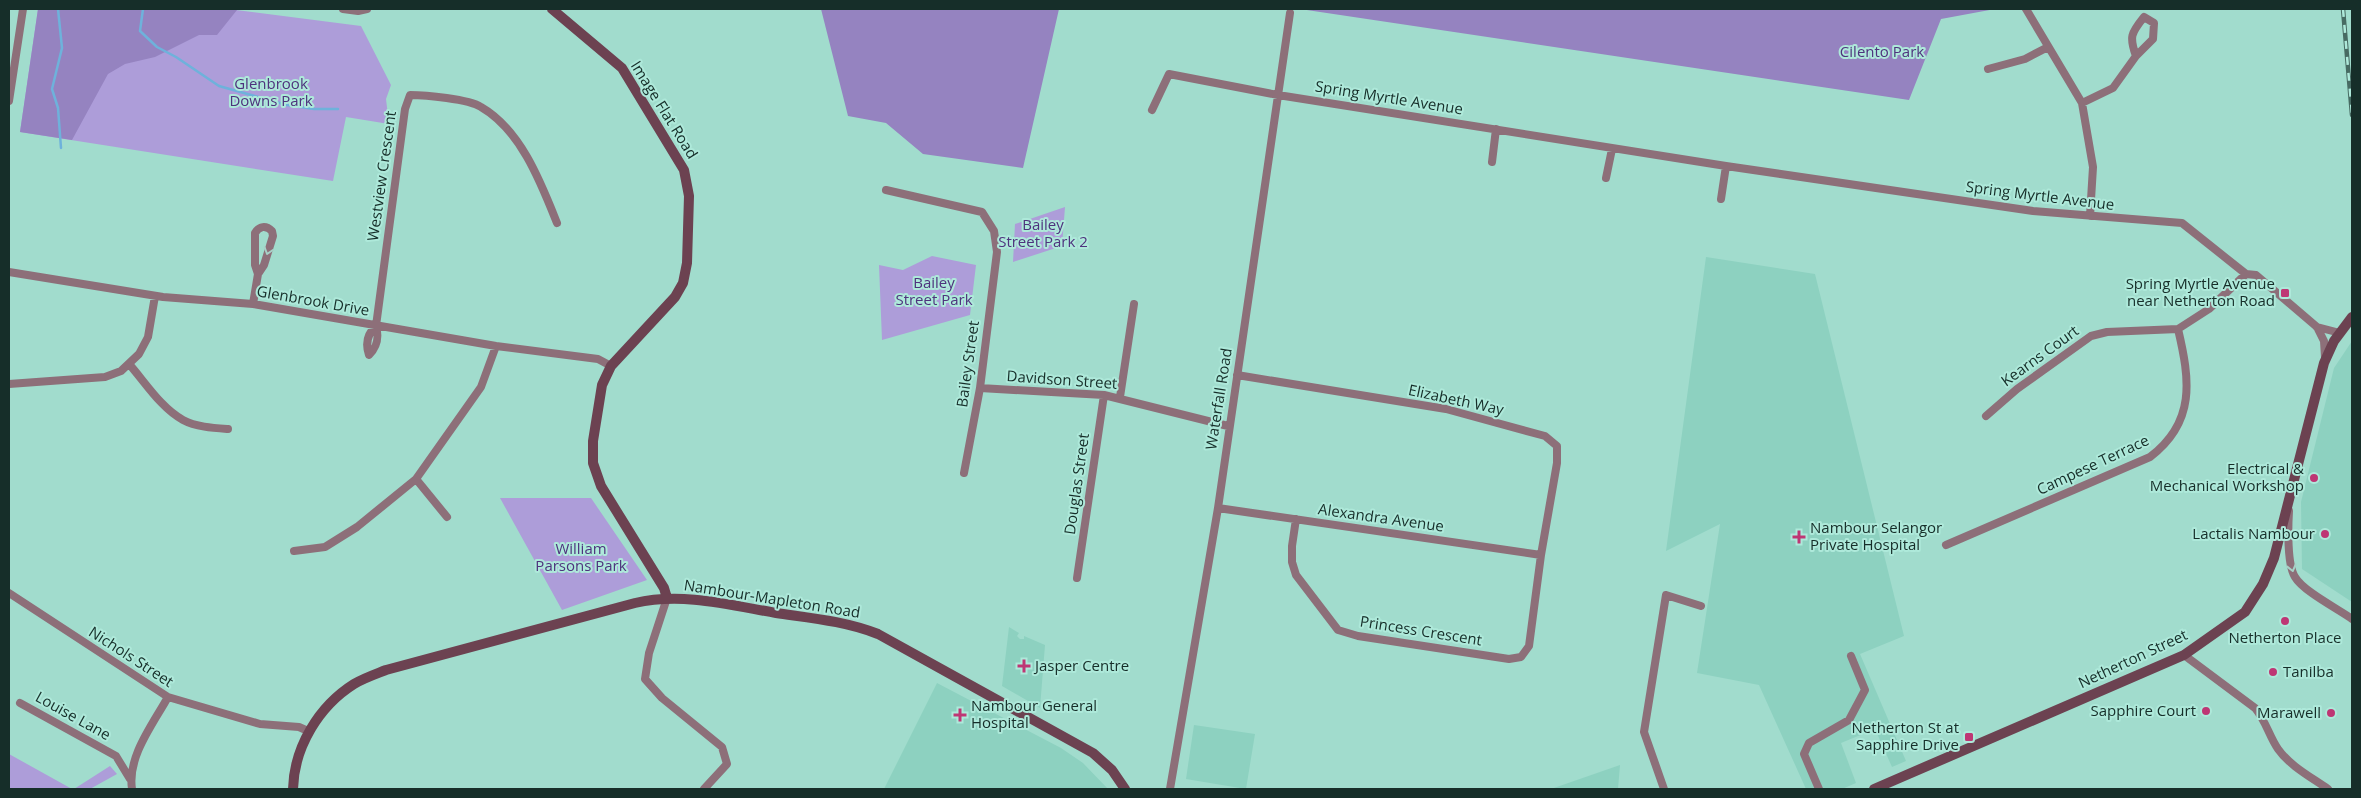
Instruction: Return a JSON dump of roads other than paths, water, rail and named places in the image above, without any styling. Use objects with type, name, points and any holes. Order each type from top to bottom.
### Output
[{"type":"main road","name":"Image Flat Road","points":[[552,9],[622,68],[684,170],[689,187],[687,263],[683,282],[675,297],[611,366],[602,385],[593,452],[595,474],[607,498],[664,588],[667,598]]},
{"type":"main road","name":"Netherton Street","points":[[1874,789],[2184,655],[2233,622],[2255,600],[2274,558],[2326,360],[2340,333],[2352,318]]},
{"type":"main road","name":"Nambour-Mapleton Road","points":[[293,789],[298,757],[308,731],[328,705],[355,684],[386,670],[627,605],[667,598],[697,600],[846,624],[878,634],[1093,753],[1112,770],[1125,789]]},
{"type":"street","points":[[9,101],[23,9]]},
{"type":"street","points":[[343,9],[358,11],[367,9]]},
{"type":"street","points":[[2026,9],[2082,104],[2093,167],[2090,216]]},
{"type":"street","name":"Waterfall Road","points":[[1170,789],[1218,508],[1228,426],[1290,13]]},
{"type":"street","points":[[2082,104],[2113,88],[2136,56],[2153,38],[2154,22],[2144,18],[2133,31],[2131,43],[2136,56]]},
{"type":"street","points":[[1988,69],[2025,59],[2048,47]]},
{"type":"street","name":"Spring Myrtle Avenue","points":[[1152,110],[1169,74],[1278,95],[1726,166],[2033,211],[2182,223],[2246,274],[2256,275],[2318,327],[2340,333]]},
{"type":"street","name":"Westview Crescent","points":[[376,326],[405,109],[410,95],[428,95],[480,106],[510,132],[543,187],[558,223]]},
{"type":"street","points":[[1492,162],[1496,129]]},
{"type":"street","points":[[1606,178],[1612,149]]},
{"type":"street","points":[[1721,199],[1726,166]]},
{"type":"street","name":"Bailey Street","points":[[886,190],[982,212],[994,231],[997,252],[980,388],[964,473]]},
{"type":"street","points":[[253,304],[258,274],[264,266],[273,236],[272,231],[265,227],[261,227],[255,233],[255,265],[258,274]]},
{"type":"street","name":"Glenbrook Drive","points":[[9,272],[155,296],[253,304],[496,346],[598,359],[611,366]]},
{"type":"street","points":[[2178,329],[2209,309],[2246,274]]},
{"type":"street","points":[[9,384],[105,377],[121,371],[139,354],[148,337],[155,296]]},
{"type":"street","points":[[1120,397],[1134,304]]},
{"type":"street","points":[[2318,327],[2324,342],[2326,360]]},
{"type":"street","name":"Kearns Court","points":[[1986,416],[2017,389],[2091,336],[2107,332],[2178,329]]},
{"type":"street","name":"Campese Terrace","points":[[1946,545],[2150,457],[2161,449],[2171,438],[2184,416],[2188,387],[2185,359],[2178,329]]},
{"type":"street","points":[[294,551],[325,547],[358,527],[416,479],[481,387],[496,346]]},
{"type":"street","points":[[129,364],[170,410],[183,420],[198,426],[228,430]]},
{"type":"street","name":"Elizabeth Way","points":[[1237,375],[1446,409],[1545,436],[1557,446],[1557,463],[1541,555]]},
{"type":"street","name":"Davidson Street","points":[[980,388],[1120,397],[1228,426]]},
{"type":"street","name":"Douglas Street","points":[[1077,578],[1104,395]]},
{"type":"street","points":[[416,479],[448,516]]},
{"type":"street","points":[[2292,485],[2289,517],[2290,566],[2295,579],[2352,619]]},
{"type":"street","name":"Alexandra Avenue","points":[[1218,508],[1541,555]]},
{"type":"street","name":"Princess Crescent","points":[[1296,519],[1292,546],[1292,562],[1296,575],[1338,630],[1358,636],[1509,659],[1521,657],[1529,646],[1541,555]]},
{"type":"street","name":"Nichols Street","points":[[9,593],[168,698],[260,724],[300,727],[308,731]]},
{"type":"street","points":[[1664,789],[1644,732],[1666,595],[1701,606]]},
{"type":"street","points":[[667,598],[649,653],[645,679],[662,698],[722,747],[727,764],[704,789]]},
{"type":"street","points":[[2184,655],[2255,708],[2262,717],[2279,751],[2288,760],[2328,789]]},
{"type":"street","points":[[1819,789],[1804,754],[1808,743],[1849,720],[1865,690],[1850,656]]},
{"type":"street","points":[[132,789],[130,778],[137,753],[168,698]]},
{"type":"street","name":"Louise Lane","points":[[20,703],[116,756],[130,778]]},
{"type":"waterway","points":[[58,9],[62,48],[52,89],[58,108],[61,148]]},
{"type":"waterway","points":[[143,9],[140,31],[157,47],[176,57],[219,86],[287,105],[314,109],[338,109]]},
{"type":"railway","points":[[2343,9],[2352,115]]},
{"type":"place","name":"Spring Myrtle Avenue near Netherton Road","points":[[2285,293]]},
{"type":"place","name":"Electrical & Mechanical Workshop","points":[[2314,478]]},
{"type":"place","name":"Lactalis Nambour","points":[[2325,534]]},
{"type":"place","name":"Nambour Selangor Private Hospital","points":[[1799,537]]},
{"type":"place","name":"Netherton Place","points":[[2285,621]]},
{"type":"place","name":"Jasper Centre","points":[[1024,666]]},
{"type":"place","name":"Tanilba","points":[[2273,672]]},
{"type":"place","name":"Sapphire Court","points":[[2206,711]]},
{"type":"place","name":"Marawell","points":[[2331,713]]},
{"type":"place","name":"Nambour General Hospital","points":[[960,715]]},
{"type":"place","name":"Netherton St at Sapphire Drive","points":[[1969,737]]},
{"type":"park label","name":"Cilento Park","points":[[1882,52]]},
{"type":"park label","name":"Glenbrook Downs Park","points":[[271,92]]},
{"type":"park label","name":"Bailey Street Park 2","points":[[1043,234]]},
{"type":"park label","name":"Bailey Street Park","points":[[934,292]]},
{"type":"park label","name":"William Parsons Park","points":[[581,558]]}]
